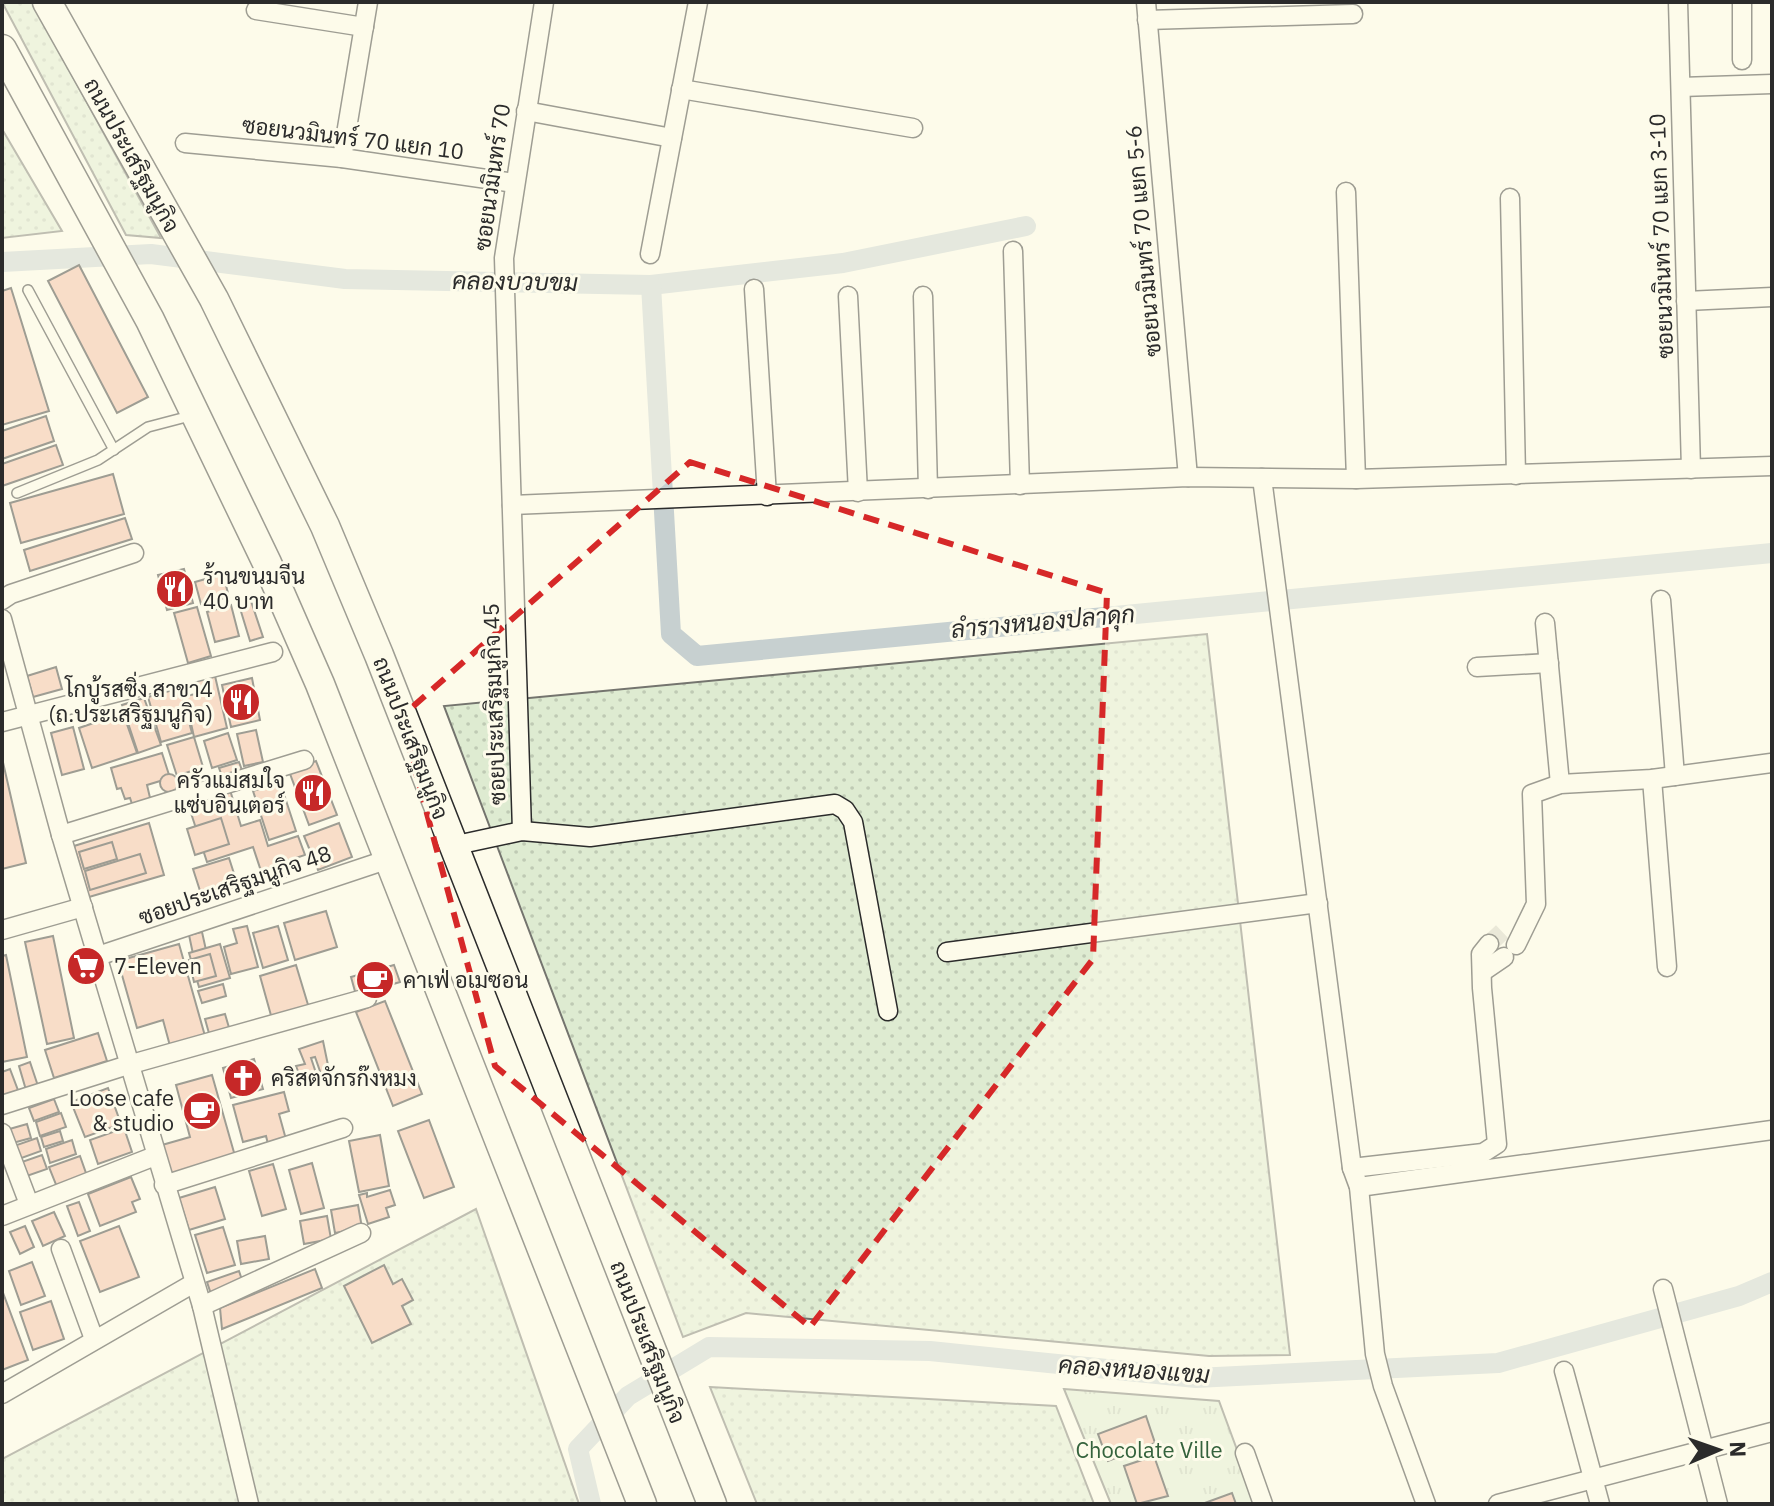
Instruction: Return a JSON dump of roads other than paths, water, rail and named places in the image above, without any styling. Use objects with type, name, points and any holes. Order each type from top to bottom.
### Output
[{"type":"main road","name":"ถนนประเสริฐมนูกิจ","points":[[47,2],[214,299],[325,526],[712,1504]]},
{"type":"main road","points":[[2,49],[150,320],[320,684],[386,860],[642,1504]]},
{"type":"street","points":[[342,158],[368,2]]},
{"type":"street","name":"ซอยนวมินทร์ 70","points":[[512,505],[504,258],[544,2]]},
{"type":"street","points":[[650,254],[698,2]]},
{"type":"street","name":"ซอยนวมินทร์ 70 แยก 3-10","points":[[1678,2],[1691,469]]},
{"type":"street","points":[[1742,2],[1742,60]]},
{"type":"street","points":[[256,10],[364,27]]},
{"type":"street","points":[[1147,11],[1353,14]]},
{"type":"street","name":"ซอยนวมินทร์ 70 แยก 5-6","points":[[1147,11],[1188,477]]},
{"type":"street","points":[[1681,87],[1772,84]]},
{"type":"street","points":[[681,89],[913,128]]},
{"type":"street","points":[[526,111],[672,138]]},
{"type":"street","name":"ซอยนวมินทร์ 70 แยก 10","points":[[185,143],[342,158],[514,183]]},
{"type":"street","points":[[1346,192],[1356,479]]},
{"type":"street","points":[[1510,198],[1516,475]]},
{"type":"street","points":[[1013,251],[1020,485]]},
{"type":"street","points":[[754,289],[767,496]]},
{"type":"street","points":[[848,296],[858,492]]},
{"type":"street","points":[[923,296],[928,489]]},
{"type":"street","points":[[1686,301],[1772,297]]},
{"type":"street","points":[[512,505],[1188,477],[1356,479],[1772,466]]},
{"type":"street","points":[[1262,478],[1352,1168],[1359,1187],[1375,1354],[1383,1386],[1426,1504]]},
{"type":"street","name":"ซอยประเสริฐมนูกิจ 45","points":[[452,846],[522,831],[512,505]]},
{"type":"street","points":[[2,600],[11,594],[134,553]]},
{"type":"street","points":[[1661,600],[1675,776]]},
{"type":"street","points":[[2,619],[61,835],[202,1306],[249,1504]]},
{"type":"street","points":[[1545,623],[1560,784]]},
{"type":"street","points":[[2,722],[273,652]]},
{"type":"street","points":[[1477,667],[1549,663]]},
{"type":"street","points":[[61,835],[304,760]]},
{"type":"street","points":[[1482,972],[1510,951],[1536,904],[1532,794],[1560,784],[1652,779],[1772,761]]},
{"type":"street","points":[[1652,779],[1667,967]]},
{"type":"street","points":[[522,831],[590,837],[835,804],[845,810],[853,822],[888,1011]]},
{"type":"street","name":"ซอยประเสริฐมนูกิจ 48","points":[[98,956],[386,860]]},
{"type":"street","points":[[947,952],[1318,903]]},
{"type":"street","points":[[2,930],[83,907]]},
{"type":"street","points":[[1504,930],[1525,924]]},
{"type":"street","points":[[1352,1168],[1483,1153],[1497,1144],[1481,954],[1489,944]]},
{"type":"street","points":[[2,1105],[128,1065],[367,998]]},
{"type":"street","points":[[164,1185],[343,1128]]},
{"type":"street","points":[[1359,1187],[1772,1130]]},
{"type":"street","points":[[2,1133],[29,1204]]},
{"type":"street","points":[[2,1216],[155,1156]]},
{"type":"street","points":[[202,1306],[361,1233]]},
{"type":"street","points":[[61,1249],[94,1339]]},
{"type":"street","points":[[2,1394],[194,1283]]},
{"type":"street","points":[[1664,1297],[1718,1504]]},
{"type":"street","points":[[1564,1371],[1600,1504]]},
{"type":"street","points":[[1498,1504],[1772,1432]]},
{"type":"street","points":[[1245,1453],[1263,1504]]},
{"type":"lane","points":[[28,290],[114,450]]},
{"type":"lane","points":[[17,493],[114,450],[148,427],[197,415]]},
{"type":"waterway","name":"คลองบวบขม","points":[[2,262],[151,254],[345,279],[651,285],[843,263],[1026,226]]},
{"type":"waterway","name":"ลำรางหนองปลาดุก","points":[[651,285],[671,634],[697,656],[1772,553]]},
{"type":"waterway","name":"คลองหนองแขม","points":[[591,1504],[578,1449],[628,1396],[709,1347],[930,1351],[1196,1378],[1498,1363],[1739,1296],[1772,1282]]},
{"type":"tunnel","points":[[1489,944],[1504,930]]},
{"type":"place","name":"ร้านขนมจีน 40 บาท","points":[[175,589]]},
{"type":"place","name":"โกบู้รสซิ่ง สาขา4 (ถ.ประเสริฐมนูกิจ)","points":[[241,702]]},
{"type":"place","name":"ครัวแม่สมใจ แซ่บอินเตอร์","points":[[313,793]]},
{"type":"place","name":"7-Eleven","points":[[86,966]]},
{"type":"place","name":"คาเฟ่ อเมซอน","points":[[375,980]]},
{"type":"place","name":"คริสตจักรก๊งหมง","points":[[243,1078]]},
{"type":"place","name":"Loose cafe & studio","points":[[202,1111]]},
{"type":"park label","name":"Chocolate Ville","points":[[1149,1450]]}]
